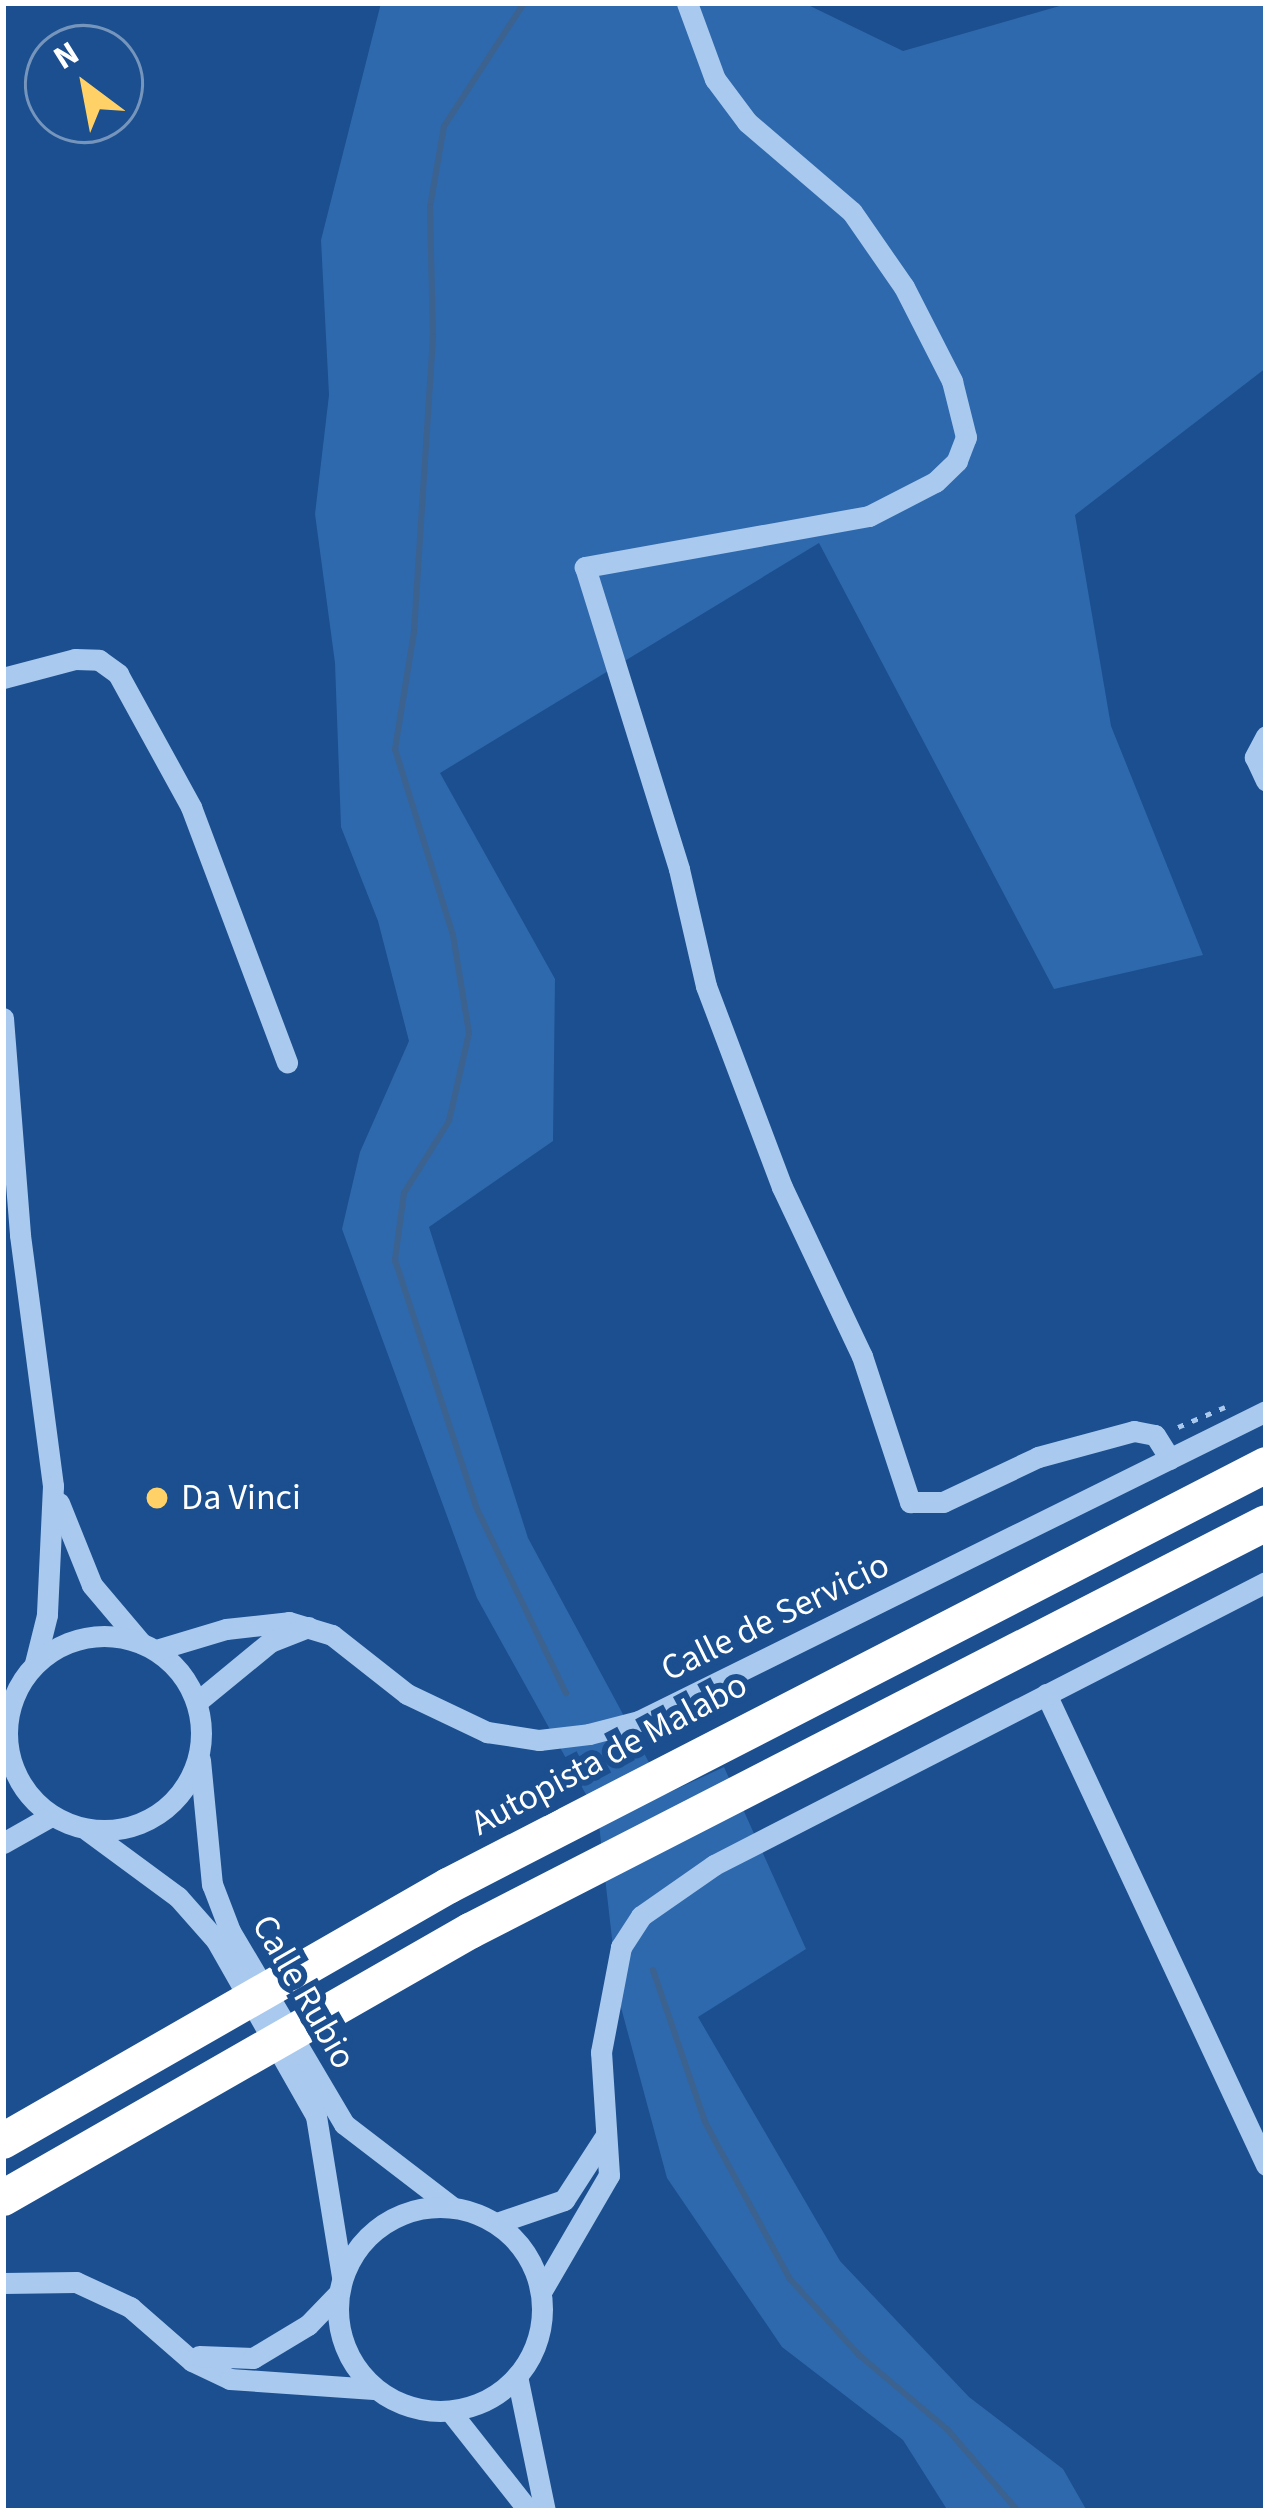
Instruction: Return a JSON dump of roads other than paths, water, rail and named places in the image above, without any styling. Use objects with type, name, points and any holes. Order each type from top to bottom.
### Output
[{"type":"highway","name":"Autopista de Malabo","points":[[3,2141],[448,1886],[1266,1466]]},
{"type":"highway","points":[[3,2198],[470,1930],[1266,1523]]},
{"type":"street","points":[[687,3],[715,79],[747,122],[852,212],[904,287],[952,381],[966,437],[957,461],[935,482],[869,516],[586,567],[679,869],[706,986],[782,1187],[862,1356],[910,1502],[944,1502],[1038,1457],[1134,1431],[1155,1435],[1170,1459]]},
{"type":"street","points":[[3,678],[75,659],[99,660],[118,674],[190,807],[287,1063]]},
{"type":"street","points":[[1266,736],[1255,757],[1266,781]]},
{"type":"street","points":[[3,1018],[10,1189],[53,1486],[47,1615],[35,1663],[6,1722],[5,1759],[32,1800],[51,1816],[87,1830],[117,1830],[158,1813],[188,1781],[199,1754],[197,1702],[92,1586],[53,1486]]},
{"type":"street","name":"Calle de Servicio","points":[[148,1646],[262,1622],[309,1627],[357,1652],[406,1694],[487,1732],[539,1740],[589,1734],[639,1721],[1266,1411]]},
{"type":"street","points":[[340,2286],[351,2362],[374,2389],[397,2403],[450,2411],[475,2405],[517,2376],[533,2350],[541,2292],[604,2188],[601,2052],[609,1990],[641,1916],[714,1865],[1266,1582]]},
{"type":"street","points":[[197,1702],[260,1649],[309,1627]]},
{"type":"street","points":[[35,1663],[85,1637],[148,1646]]},
{"type":"street","points":[[1046,1694],[1266,2165]]},
{"type":"street","name":"Calle Rubio","points":[[199,1754],[212,1884],[223,1936],[323,2111],[452,2207]]},
{"type":"street","points":[[3,1843],[51,1816]]},
{"type":"street","name":"Calle Rubio","points":[[87,1830],[223,1936]]},
{"type":"street","name":"Calle Rubio","points":[[323,2111],[340,2286]]},
{"type":"street","points":[[497,2223],[564,2200],[606,2135]]},
{"type":"street","points":[[178,2347],[207,2359],[254,2357],[308,2325],[340,2286],[358,2246],[385,2223],[452,2207],[497,2223],[526,2254],[541,2292]]},
{"type":"street","points":[[3,2283],[76,2282],[130,2307],[178,2347],[230,2379],[374,2389]]},
{"type":"street","points":[[517,2376],[545,2511]]},
{"type":"street","points":[[450,2411],[530,2511]]},
{"type":"waterway","points":[[524,3],[444,126],[430,207],[433,337],[414,632],[395,749],[453,935],[469,1033],[449,1121],[404,1193],[395,1260],[476,1507],[566,1693]]},
{"type":"waterway","points":[[653,1970],[705,2122],[790,2279],[859,2355],[948,2430],[1018,2511]]},
{"type":"place","name":"Da Vinci","points":[[157,1498]]}]
